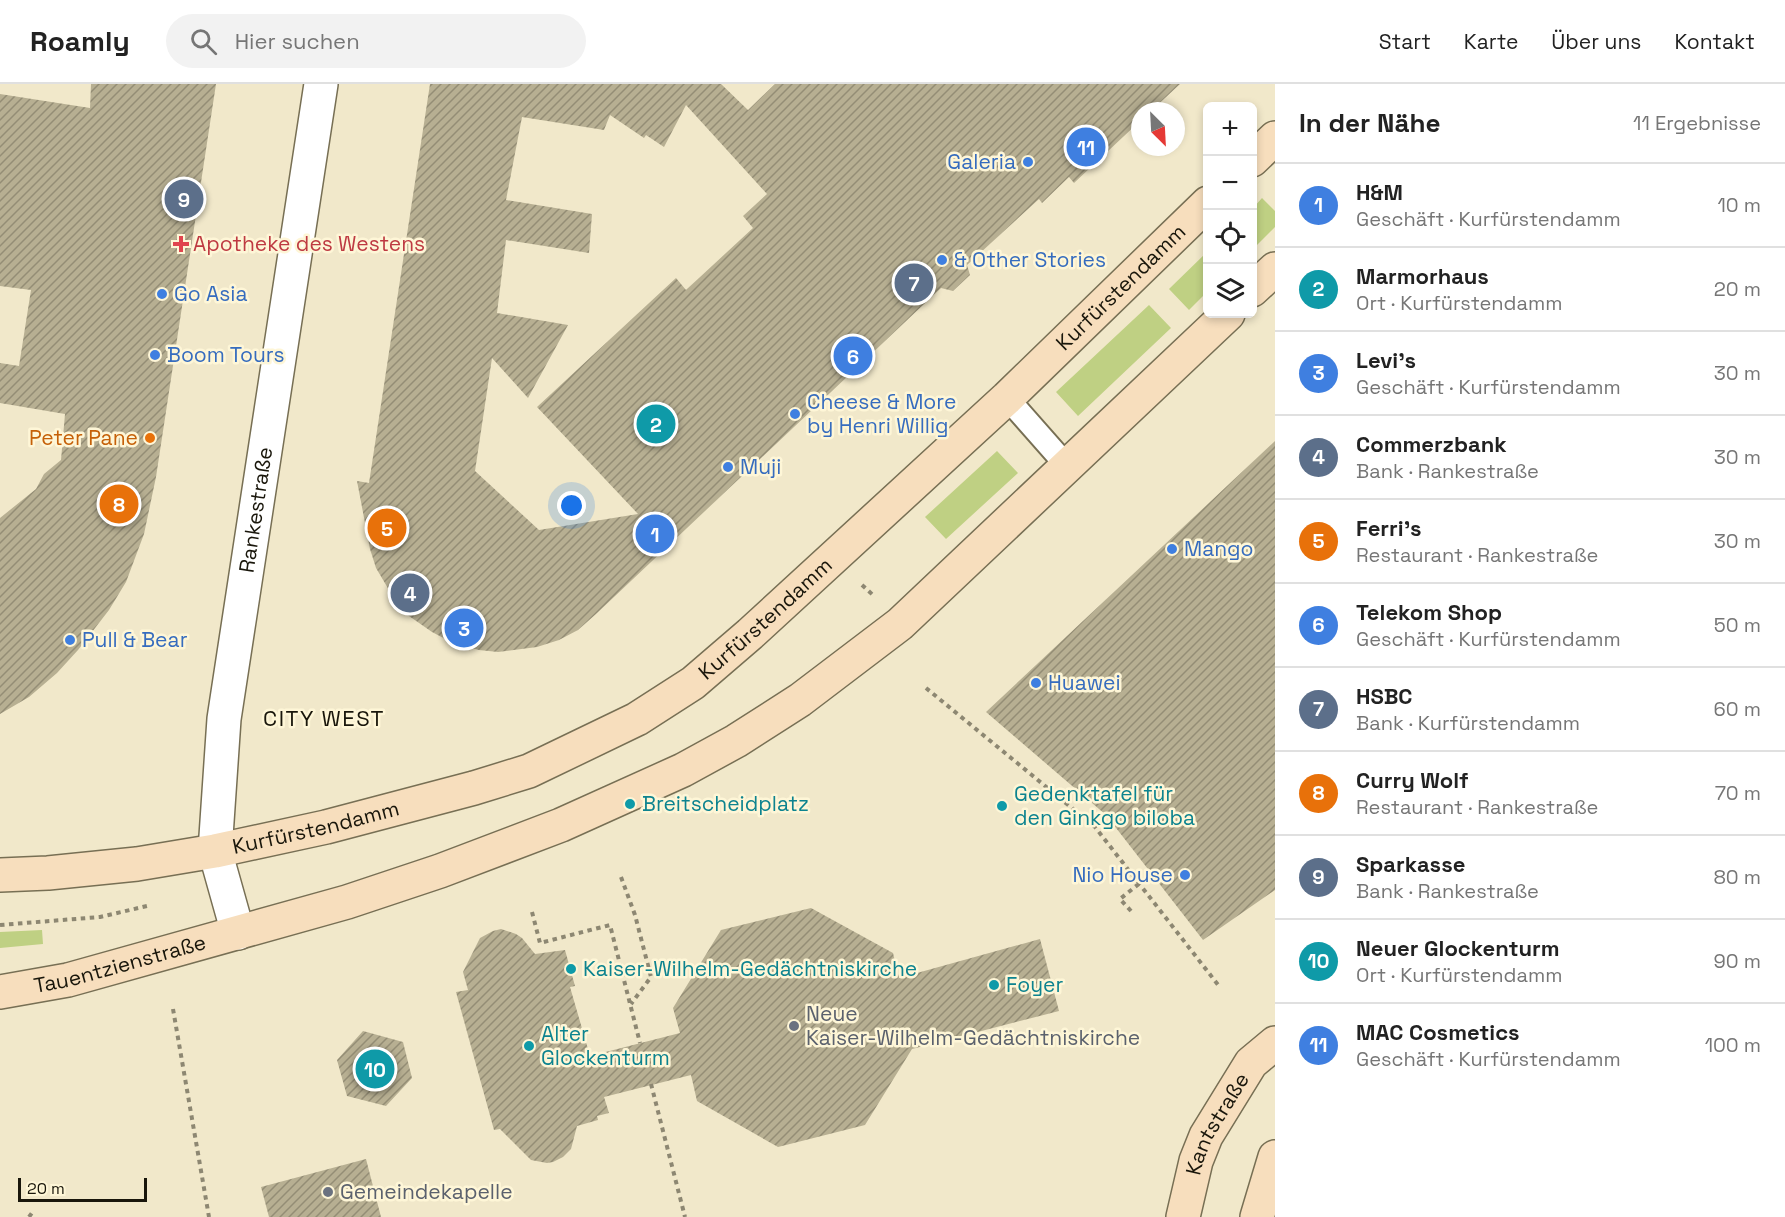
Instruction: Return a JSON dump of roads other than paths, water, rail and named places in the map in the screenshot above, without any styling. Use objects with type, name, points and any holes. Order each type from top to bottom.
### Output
[{"type":"main road","points":[[1256,156],[1275,138]]},
{"type":"main road","name":"Kurfürstendamm","points":[[214,851],[326,827],[529,771],[637,719],[693,683],[750,634],[1007,398],[1203,208]]},
{"type":"main road","points":[[1257,285],[1275,269]]},
{"type":"main road","points":[[238,933],[348,902],[440,871],[561,825],[683,770],[736,741],[800,700],[900,624],[1224,318]]},
{"type":"main road","points":[[0,875],[111,867],[214,851]]},
{"type":"main road","name":"Tauentzienstraße","points":[[0,992],[68,980],[238,933]]},
{"type":"main road","name":"Kantstraße","points":[[1183,1217],[1196,1161],[1206,1136],[1251,1063],[1275,1043]]},
{"type":"main road","points":[[1257,1217],[1275,1157]]},
{"type":"street","name":"Rankestraße","points":[[238,933],[214,851],[224,719],[321,84]]},
{"type":"lane","points":[[1007,398],[1067,466]]},
{"type":"place","name":"MAC Cosmetics","points":[[1086,147]]},
{"type":"place","name":"Galeria","points":[[1028,162]]},
{"type":"place","name":"Sparkasse","points":[[184,199]]},
{"type":"place","name":"Apotheke des Westens","points":[[181,244]]},
{"type":"place","name":"& Other Stories","points":[[942,260]]},
{"type":"place","name":"HSBC","points":[[914,283]]},
{"type":"place","name":"Go Asia","points":[[162,294]]},
{"type":"place","name":"Boom Tours","points":[[155,355]]},
{"type":"place","name":"Telekom Shop","points":[[853,356]]},
{"type":"place","name":"Cheese & More by Henri Willig","points":[[795,414]]},
{"type":"place","name":"Marmorhaus","points":[[656,424]]},
{"type":"place","name":"Peter Pane","points":[[150,438]]},
{"type":"place","name":"Muji","points":[[728,467]]},
{"type":"place","name":"Curry Wolf","points":[[119,504]]},
{"type":"place","name":"Ferri's","points":[[387,528]]},
{"type":"place","name":"H&M","points":[[655,534]]},
{"type":"place","name":"Mango","points":[[1172,549]]},
{"type":"place","name":"Commerzbank","points":[[410,593]]},
{"type":"place","name":"Levi's","points":[[464,628]]},
{"type":"place","name":"Pull & Bear","points":[[70,640]]},
{"type":"place","name":"Huawei","points":[[1036,683]]},
{"type":"place","name":"Breitscheidplatz","points":[[630,804]]},
{"type":"place","name":"Gedenktafel für den Ginkgo biloba","points":[[1002,806]]},
{"type":"place","name":"Nio House","points":[[1185,875]]},
{"type":"place","name":"Kaiser-Wilhelm-Gedächtniskirche","points":[[571,969]]},
{"type":"place","name":"Foyer","points":[[994,985]]},
{"type":"place","name":"Neue Kaiser-Wilhelm-Gedächtniskirche","points":[[794,1026]]},
{"type":"place","name":"Alter Glockenturm","points":[[529,1046]]},
{"type":"place","name":"Neuer Glockenturm","points":[[375,1069]]},
{"type":"place","name":"Gemeindekapelle","points":[[328,1192]]},
{"type":"district","name":"CITY WEST","points":[[324,718]]}]
